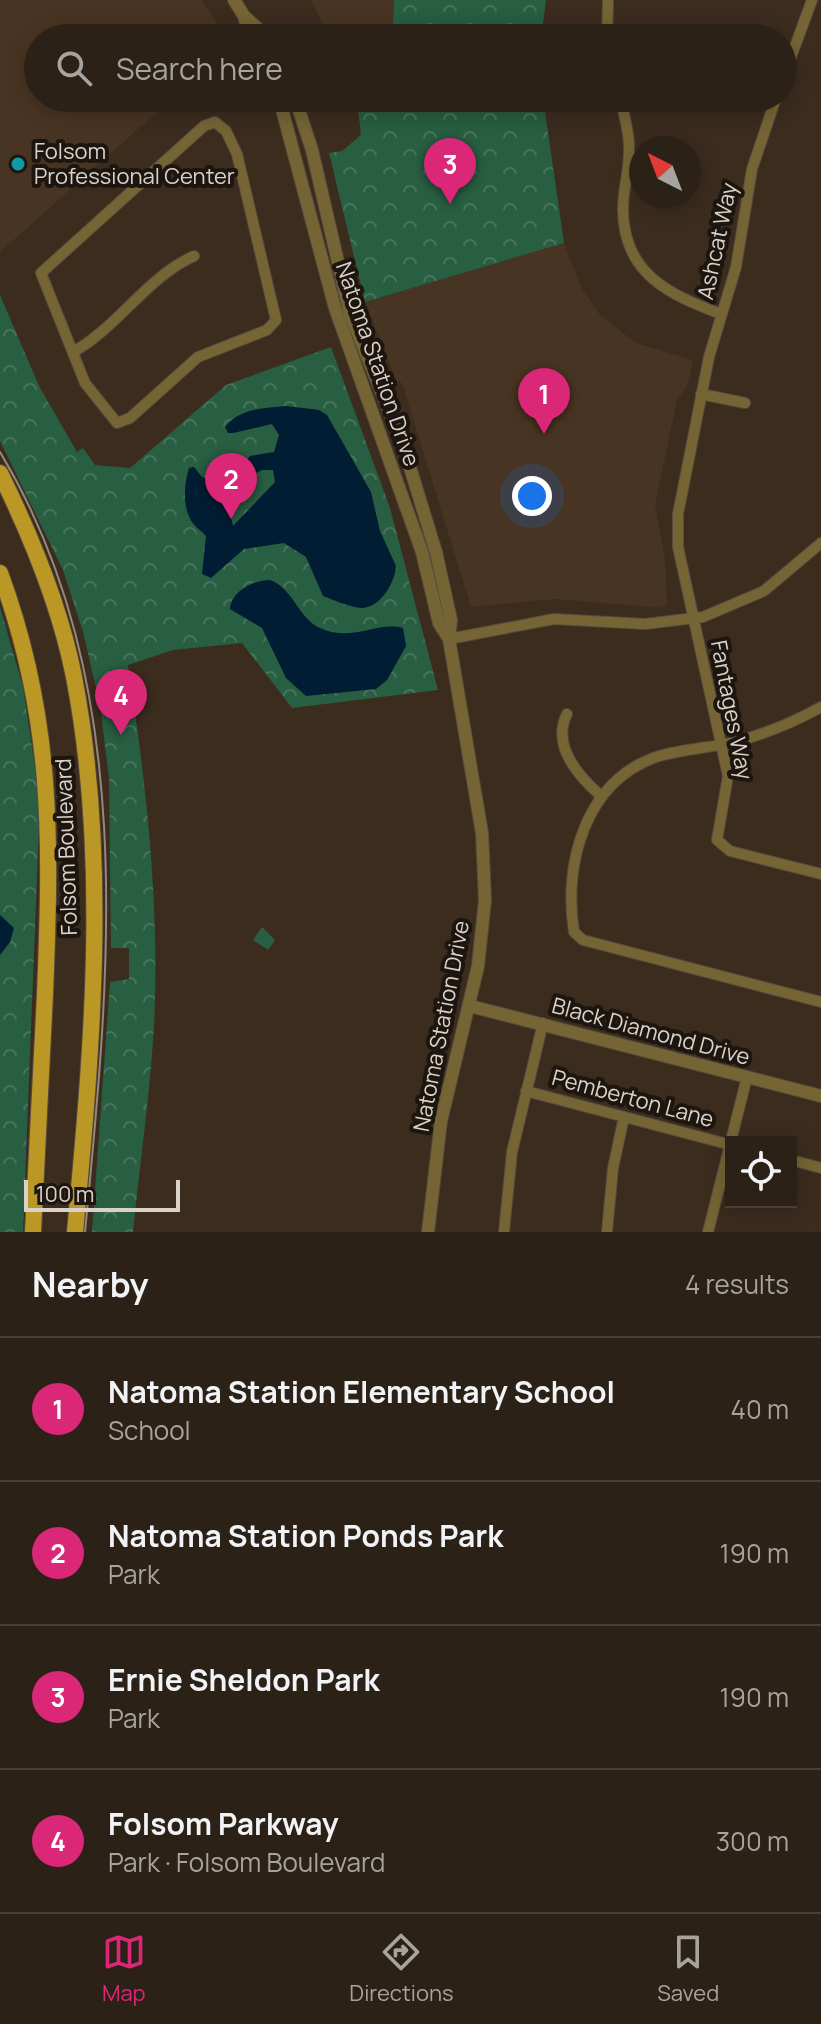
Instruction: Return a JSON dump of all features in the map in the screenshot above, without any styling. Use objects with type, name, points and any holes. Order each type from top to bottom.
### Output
[{"type":"main road","name":"Folsom Boulevard","points":[[0,473],[32,541],[58,615],[74,675],[87,766],[92,948],[89,1071],[75,1232]]},
{"type":"main road","name":"Folsom Boulevard","points":[[0,573],[31,677],[49,801],[49,900],[33,1232]]},
{"type":"street","points":[[234,0],[253,24]]},
{"type":"street","points":[[607,24],[608,0]]},
{"type":"street","points":[[797,41],[812,0]]},
{"type":"street","points":[[244,16],[246,24]]},
{"type":"street","name":"Natoma Station Drive","points":[[283,112],[335,308],[422,552],[439,623],[449,639]]},
{"type":"street","name":"Natoma Station Drive","points":[[300,112],[312,150],[350,314],[404,448],[432,540],[451,620],[449,639],[463,707],[485,867],[483,933],[470,1006],[441,1121],[428,1232]]},
{"type":"street","points":[[623,112],[629,147],[623,206],[631,247],[641,266],[662,288],[721,314]]},
{"type":"street","name":"Ashcat Way","points":[[694,619],[676,530],[701,394],[736,267],[752,169],[771,112]]},
{"type":"street","points":[[218,123],[237,154],[276,312],[274,324],[267,330],[198,357],[120,424],[112,420],[90,390],[73,352],[41,281],[43,270],[204,126],[218,123]]},
{"type":"street","points":[[73,352],[90,342],[172,268],[194,256]]},
{"type":"street","points":[[701,394],[745,403]]},
{"type":"street","points":[[449,639],[554,619],[645,624],[694,619],[764,591],[821,543]]},
{"type":"street","name":"Fantages Way","points":[[694,619],[728,787],[717,836],[720,845],[730,851],[821,874]]},
{"type":"street","points":[[821,707],[782,726],[720,745],[656,758],[626,773],[601,796],[587,818],[577,850],[572,913],[577,937],[821,1002]]},
{"type":"street","points":[[567,714],[562,727],[565,751],[579,774],[601,796]]},
{"type":"street","name":"Black Diamond Drive","points":[[470,1006],[821,1096]]},
{"type":"street","points":[[504,1232],[512,1152],[543,1023]]},
{"type":"street","points":[[732,1136],[747,1077]]},
{"type":"street","name":"Pemberton Lane","points":[[526,1091],[725,1143]]},
{"type":"street","points":[[607,1232],[613,1168],[624,1117]]},
{"type":"street","points":[[797,1162],[821,1168]]},
{"type":"street","points":[[708,1232],[725,1164]]},
{"type":"shaded area","points":[[0,0],[201,0],[218,24],[24,24],[24,112],[157,112],[0,252]]},
{"type":"shaded area","points":[[311,0],[394,0],[393,24],[323,24]]},
{"type":"shaded area","points":[[564,243],[581,287],[600,315],[636,343],[693,360],[688,384],[677,401],[655,504],[665,559],[667,603],[661,608],[555,599],[471,607],[402,383],[396,380],[365,302]]},
{"type":"green space","points":[[394,0],[546,0],[543,24],[393,24]]},
{"type":"green space","points":[[359,112],[545,112],[564,243],[365,302],[329,153],[342,151],[361,135]]},
{"type":"green space","points":[[0,295],[39,386],[77,452],[83,448],[95,465],[130,468],[226,385],[331,347],[390,508],[438,690],[292,708],[242,643],[173,650],[128,665],[146,799],[155,935],[154,1025],[133,1232],[92,1232],[110,982],[129,979],[129,948],[111,948],[109,778],[100,705],[83,632],[63,570],[0,441]]},
{"type":"green space","points":[[0,607],[23,687],[40,800],[23,1232],[0,1232]]},
{"type":"green space","points":[[262,927],[275,940],[268,950],[253,940]]},
{"type":"water","points":[[286,406],[319,410],[327,415],[371,492],[380,531],[396,566],[386,593],[368,607],[352,606],[323,596],[306,557],[284,543],[244,549],[211,578],[202,574],[206,536],[192,522],[185,503],[189,468],[194,467],[202,477],[211,478],[240,469],[250,456],[274,452],[279,435],[272,424],[233,433],[228,433],[225,427],[245,413]],"holes":[[[262,470],[273,470],[275,482],[233,526],[229,508],[234,484]]]},
{"type":"water","points":[[270,580],[284,589],[306,617],[320,628],[353,633],[383,627],[403,628],[406,646],[387,680],[376,689],[306,696],[286,678],[262,628],[230,609],[234,597],[244,588]]},
{"type":"water","points":[[0,915],[14,928],[10,942],[0,955]]},
{"type":"tram line","points":[[0,452],[45,542],[76,636],[95,733],[104,833],[106,933],[102,1034],[85,1232]]},
{"type":"place","name":"Folsom Professional Center","points":[[18,164]]},
{"type":"place","name":"Ernie Sheldon Park","points":[[450,204]]},
{"type":"place","name":"Natoma Station Elementary School","points":[[544,434]]},
{"type":"place","name":"Natoma Station Ponds Park","points":[[231,519]]},
{"type":"place","name":"Folsom Parkway","points":[[121,735]]}]
